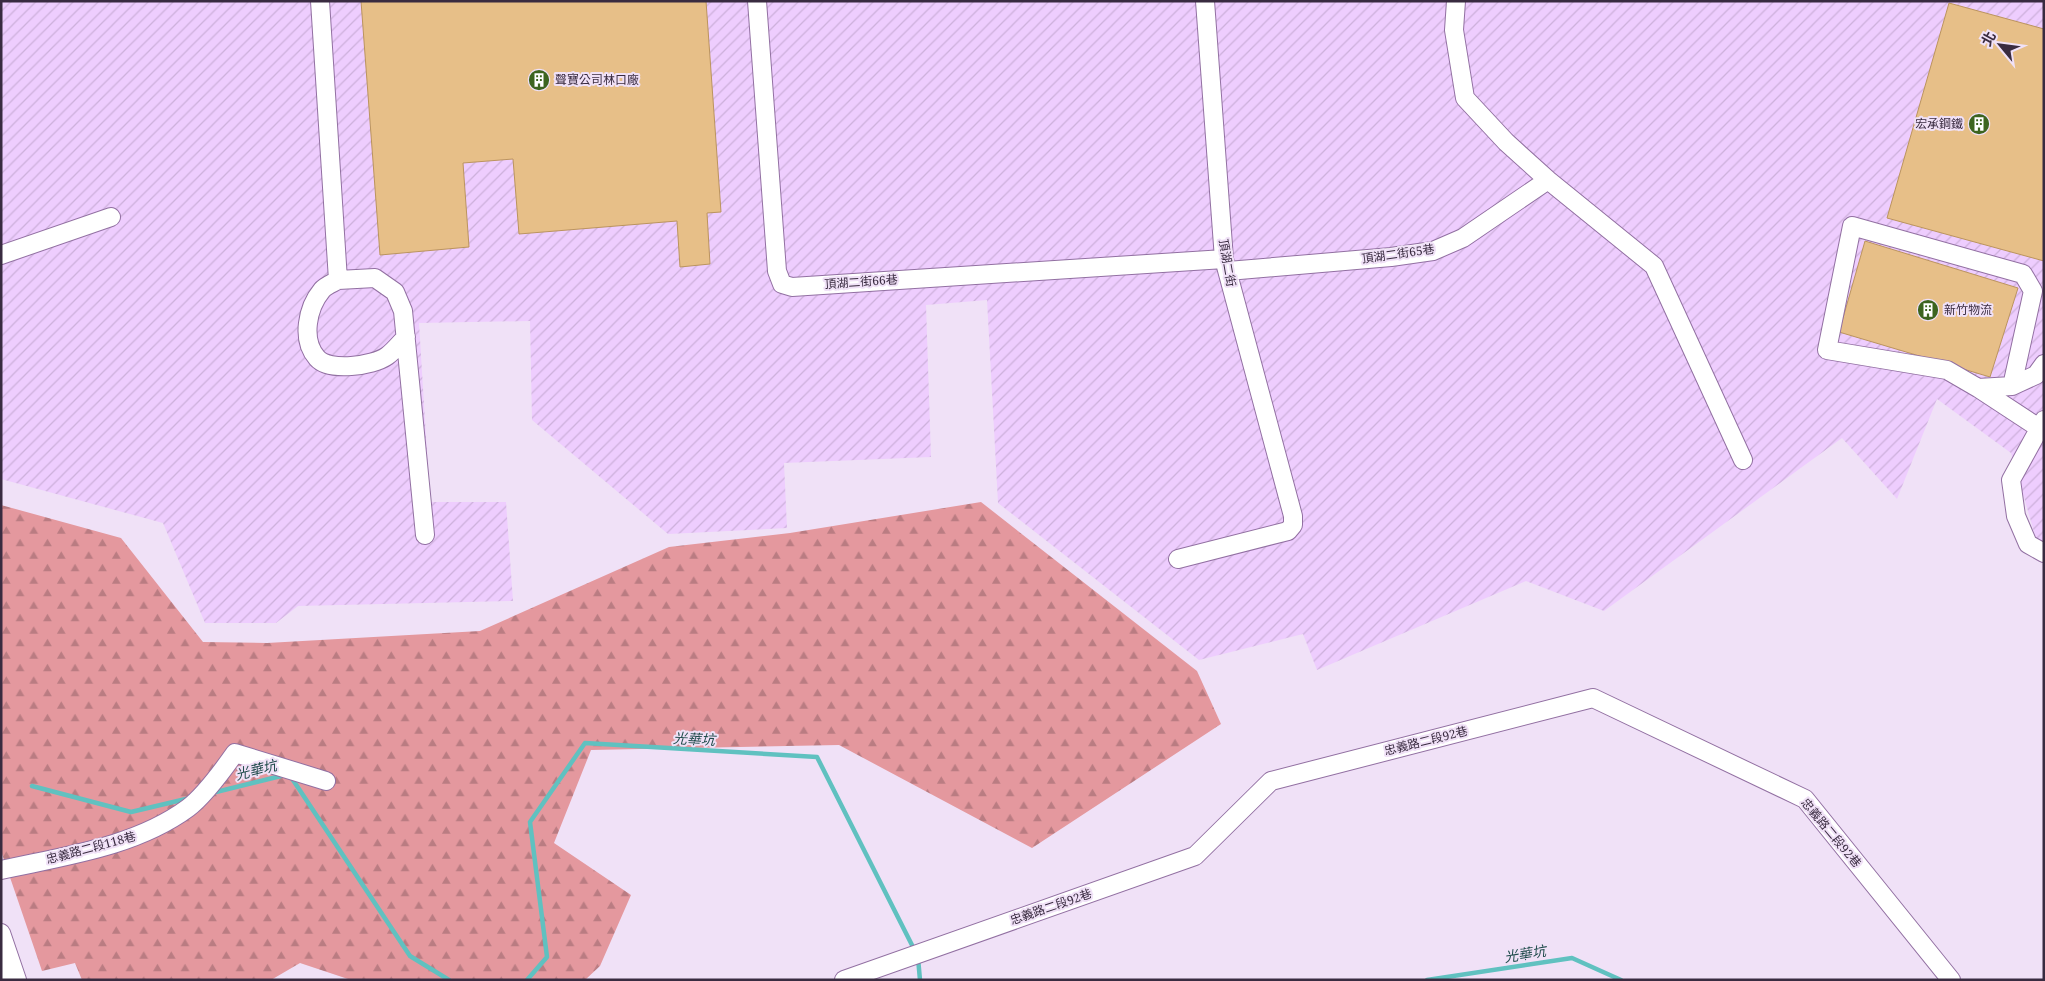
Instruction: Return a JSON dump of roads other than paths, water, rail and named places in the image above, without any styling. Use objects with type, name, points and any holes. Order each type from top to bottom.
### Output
[{"type":"main road","points":[[1,972],[4,980]]},
{"type":"street","points":[[320,1],[338,280]]},
{"type":"street","name":"頂湖二街66巷","points":[[757,1],[777,272],[782,284],[792,287],[1226,265]]},
{"type":"street","name":"頂湖二街","points":[[1178,559],[1288,531],[1293,525],[1226,265],[1205,1]]},
{"type":"street","points":[[1456,1],[1454,30],[1465,98],[1506,142],[1548,180],[1654,266],[1743,460]]},
{"type":"street","name":"頂湖二街65巷","points":[[1226,265],[1391,258],[1433,251],[1464,238],[1548,180]]},
{"type":"street","points":[[1,255],[111,216]]},
{"type":"street","points":[[2012,386],[2033,290],[2023,274],[1852,226],[1827,350],[1947,370],[2041,424],[2011,480],[2016,516],[2028,544],[2044,553]]},
{"type":"street","points":[[406,337],[386,357],[367,364],[337,366],[318,360],[309,345],[308,322],[313,304],[322,288],[338,280],[375,278],[395,292],[404,311],[425,535]]},
{"type":"street","points":[[1978,388],[2012,386],[2036,375],[2044,364]]},
{"type":"street","name":"忠義路二段92巷","points":[[844,980],[1195,856],[1271,781],[1594,698],[1805,799],[1951,980]]},
{"type":"street","name":"忠義路二段118巷","points":[[1,870],[85,851],[144,833],[189,807],[235,753],[326,781]]},
{"type":"street","points":[[1,933],[17,980]]},
{"type":"waterway","name":"光華坑","points":[[527,980],[547,957],[530,822],[585,743],[817,757],[915,951]]},
{"type":"waterway","name":"光華坑","points":[[212,793],[285,775]]},
{"type":"waterway","name":"光華坑","points":[[291,777],[410,956],[449,980]]},
{"type":"waterway","name":"光華坑","points":[[32,786],[131,812],[190,798]]},
{"type":"waterway","name":"光華坑","points":[[918,958],[920,980]]},
{"type":"waterway","name":"光華坑","points":[[1427,980],[1572,958],[1621,980]]},
{"type":"place","name":"聲寶公司林口廠","points":[[539,80]]},
{"type":"place","name":"宏承鋼鐵","points":[[1979,124]]},
{"type":"place","name":"新竹物流","points":[[1928,310]]}]
